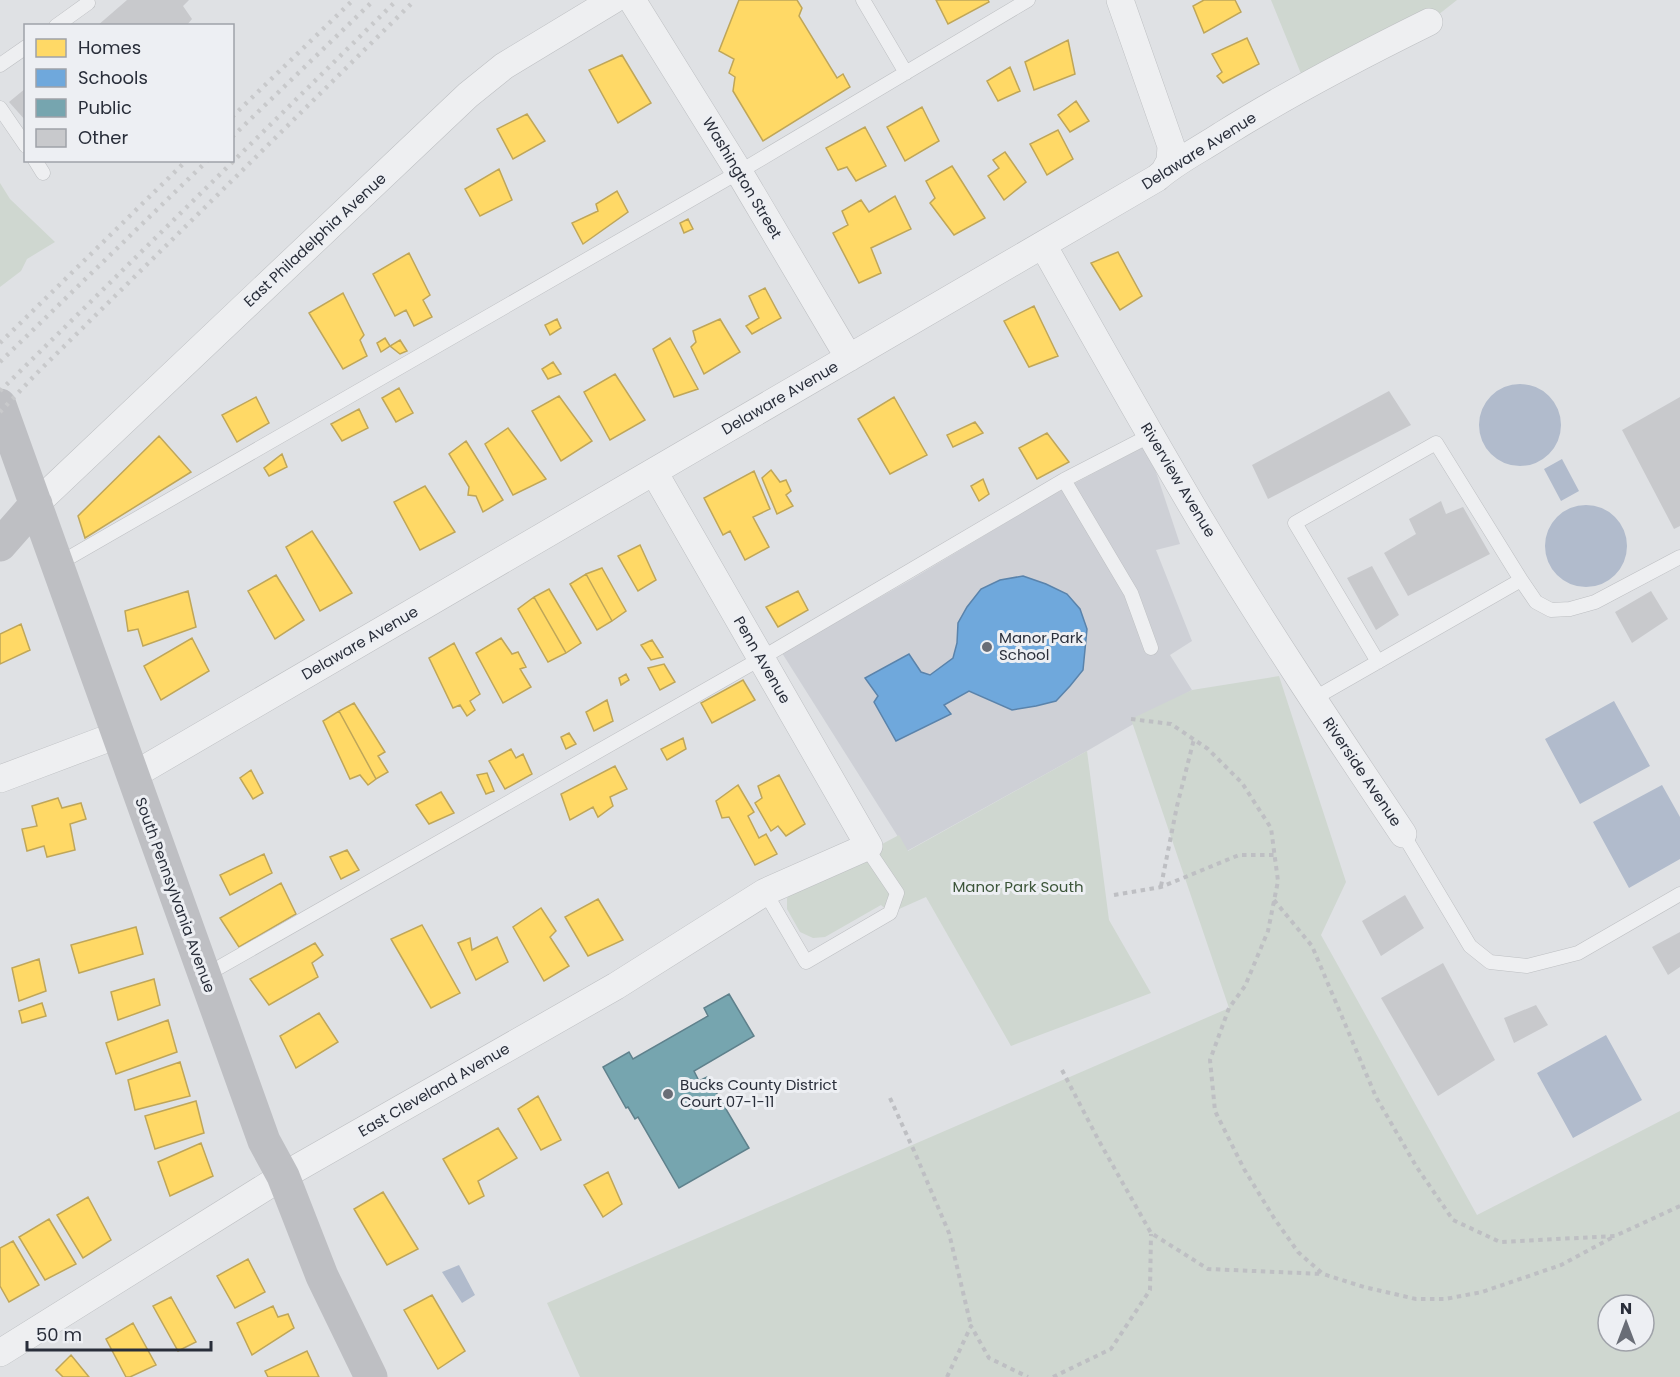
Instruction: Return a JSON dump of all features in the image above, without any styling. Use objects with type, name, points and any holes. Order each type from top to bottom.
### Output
[{"type":"main road","name":"South Pennsylvania Avenue","points":[[0,405],[264,1141],[283,1176],[322,1276],[371,1377]]},
{"type":"main road","points":[[0,545],[36,504]]},
{"type":"street","name":"East Philadelphia Avenue","points":[[36,504],[468,95],[504,66],[613,0]]},
{"type":"street","name":"Washington Street","points":[[632,0],[739,172],[849,358]]},
{"type":"street","points":[[1120,0],[1171,146],[1170,161],[1164,172]]},
{"type":"street","name":"Delaware Avenue","points":[[132,776],[1157,178],[1260,112],[1359,57],[1429,22]]},
{"type":"street","name":"Riverview Avenue","points":[[1043,245],[1202,523],[1316,705]]},
{"type":"street","name":"Penn Avenue","points":[[654,472],[869,846],[867,847]]},
{"type":"street","name":"Riverside Avenue","points":[[1316,705],[1403,834]]},
{"type":"street","points":[[0,779],[117,735]]},
{"type":"street","name":"East Cleveland Avenue","points":[[3,1356],[283,1176],[616,986],[765,892],[867,847]]},
{"type":"lane","points":[[863,0],[906,73]]},
{"type":"lane","points":[[57,564],[739,172],[1028,0]]},
{"type":"lane","points":[[59,24],[89,1]]},
{"type":"lane","points":[[0,65],[24,48]]},
{"type":"lane","points":[[0,108],[24,143]]},
{"type":"lane","points":[[36,162],[43,173]]},
{"type":"lane","points":[[204,976],[760,659],[1064,480],[1151,435]]},
{"type":"lane","points":[[1378,662],[1295,523],[1436,443],[1536,602],[1551,610],[1570,609],[1595,602],[1680,557]]},
{"type":"lane","points":[[1064,480],[1131,593],[1150,648]]},
{"type":"lane","points":[[1316,705],[1378,662],[1521,579]]},
{"type":"lane","points":[[1403,834],[1470,946],[1490,962],[1527,966],[1578,953],[1680,894]]},
{"type":"lane","points":[[765,892],[806,962],[890,913],[897,893],[867,847]]},
{"type":"path","points":[[1131,719],[1171,724],[1208,749],[1242,783],[1271,828],[1278,881],[1268,931],[1245,986],[1229,1008],[1210,1060],[1215,1111],[1244,1169],[1274,1218],[1298,1252],[1323,1274]]},
{"type":"path","points":[[1161,887],[1177,806],[1194,740]]},
{"type":"path","points":[[1114,895],[1161,887],[1239,855],[1274,855]]},
{"type":"path","points":[[1274,899],[1312,946],[1376,1097],[1416,1166],[1453,1220],[1500,1242],[1615,1236]]},
{"type":"path","points":[[1062,1070],[1151,1233],[1208,1269],[1323,1274],[1364,1287],[1416,1299],[1445,1299],[1482,1292],[1561,1265],[1615,1236],[1680,1206]]},
{"type":"path","points":[[890,1098],[949,1233],[971,1326],[989,1358],[1028,1377]]},
{"type":"path","points":[[1053,1377],[1111,1349],[1150,1290],[1151,1233]]},
{"type":"path","points":[[947,1377],[971,1326]]},
{"type":"shaded area","name":"Manor Park School","points":[[1147,445],[1180,544],[1156,550],[1192,641],[1170,655],[1192,690],[907,851],[782,653],[912,579],[1045,499]]},
{"type":"green space","points":[[1271,0],[1457,0],[1429,22],[1306,86]]},
{"type":"green space","points":[[0,183],[10,199],[55,242],[27,259],[21,271],[0,287]]},
{"type":"green space","points":[[1279,676],[1346,882],[1321,935],[1477,1215],[1680,1111],[1680,1377],[580,1377],[547,1303],[1229,1008],[1131,719],[1192,690]]},
{"type":"green space","name":"Manor Park South","points":[[1087,751],[1109,920],[1151,993],[1011,1046],[926,897],[890,913],[881,905],[825,937],[813,938],[800,932],[787,909],[787,898],[796,890],[899,835],[908,851]]},
{"type":"water","points":[[1512,384],[1528,384],[1543,391],[1554,402],[1561,417],[1558,441],[1549,454],[1528,466],[1512,466],[1497,459],[1486,448],[1479,433],[1479,417],[1486,402],[1497,391]]},
{"type":"water","points":[[1562,459],[1579,491],[1561,501],[1544,469]]},
{"type":"water","points":[[1578,505],[1594,505],[1609,512],[1620,523],[1627,538],[1624,562],[1615,575],[1594,587],[1578,587],[1563,580],[1552,569],[1545,554],[1545,538],[1552,523],[1563,512]]},
{"type":"water","points":[[1614,701],[1650,766],[1580,804],[1545,739]]},
{"type":"water","points":[[1662,785],[1680,817],[1680,859],[1629,888],[1593,822]]},
{"type":"water","points":[[1606,1035],[1642,1100],[1573,1138],[1537,1073]]},
{"type":"water","points":[[459,1265],[475,1295],[462,1303],[442,1272]]},
{"type":"building: Homes","points":[[739,0],[797,0],[802,8],[799,16],[837,78],[843,74],[850,87],[763,141],[733,91],[735,77],[729,73],[734,59],[719,51]]},
{"type":"building: Homes","points":[[936,0],[988,0],[989,2],[948,24]]},
{"type":"building: Homes","points":[[1204,0],[1235,0],[1241,12],[1204,33],[1193,6]]},
{"type":"building: Homes","points":[[1247,38],[1259,64],[1223,83],[1217,76],[1222,72],[1212,54]]},
{"type":"building: Homes","points":[[1068,40],[1075,74],[1034,90],[1025,62]]},
{"type":"building: Homes","points":[[622,55],[651,103],[618,123],[589,70]]},
{"type":"building: Homes","points":[[1010,67],[1020,91],[998,101],[987,81]]},
{"type":"building: Homes","points":[[1076,101],[1089,121],[1070,132],[1058,115]]},
{"type":"building: Homes","points":[[922,107],[939,141],[905,161],[887,127]]},
{"type":"building: Homes","points":[[527,114],[545,141],[513,159],[497,129]]},
{"type":"building: Homes","points":[[865,127],[886,166],[856,181],[847,167],[838,170],[826,148]]},
{"type":"building: Homes","points":[[1058,130],[1073,159],[1047,175],[1030,144]]},
{"type":"building: Homes","points":[[1005,152],[1026,182],[1004,200],[988,176],[999,168],[993,160]]},
{"type":"building: Homes","points":[[952,166],[985,218],[954,235],[930,203],[935,198],[926,181]]},
{"type":"building: Homes","points":[[499,169],[512,200],[480,216],[465,189]]},
{"type":"building: Homes","points":[[617,191],[628,212],[583,244],[572,223],[598,211],[596,204]]},
{"type":"building: Homes","points":[[895,196],[911,229],[871,248],[881,273],[859,283],[833,233],[848,225],[842,211],[861,200],[869,212]]},
{"type":"building: Homes","points":[[688,219],[693,229],[684,233],[680,223]]},
{"type":"building: Homes","points":[[1118,252],[1142,296],[1120,310],[1091,263]]},
{"type":"building: Homes","points":[[409,253],[430,295],[423,300],[432,317],[414,326],[406,310],[395,316],[373,274]]},
{"type":"building: Homes","points":[[765,288],[781,318],[752,334],[746,326],[759,318],[749,296]]},
{"type":"building: Homes","points":[[343,293],[364,335],[360,340],[367,356],[343,369],[309,313]]},
{"type":"building: Homes","points":[[1034,306],[1058,356],[1029,367],[1004,321]]},
{"type":"building: Homes","points":[[557,319],[561,328],[550,335],[545,325]]},
{"type":"building: Homes","points":[[720,319],[740,352],[704,374],[691,347],[696,342],[693,331]]},
{"type":"building: Homes","points":[[385,338],[390,346],[381,352],[377,343]]},
{"type":"building: Homes","points":[[670,338],[698,389],[674,397],[653,349]]},
{"type":"building: Homes","points":[[400,340],[407,351],[400,354],[390,346]]},
{"type":"building: Homes","points":[[553,362],[561,374],[548,379],[542,369]]},
{"type":"building: Homes","points":[[615,374],[645,420],[610,440],[584,392]]},
{"type":"building: Homes","points":[[399,388],[413,413],[396,422],[382,398]]},
{"type":"building: Homes","points":[[559,396],[592,441],[561,461],[532,411]]},
{"type":"building: Homes","points":[[256,397],[269,423],[237,442],[222,415]]},
{"type":"building: Homes","points":[[894,397],[927,455],[890,474],[858,419]]},
{"type":"building: Homes","points":[[359,409],[368,428],[342,441],[331,424]]},
{"type":"building: Homes","points":[[975,422],[983,433],[953,447],[947,435]]},
{"type":"building: Homes","points":[[508,428],[546,479],[513,495],[485,444]]},
{"type":"building: Homes","points":[[1047,433],[1069,462],[1037,479],[1019,448]]},
{"type":"building: Homes","points":[[159,436],[191,472],[85,538],[78,516]]},
{"type":"building: Homes","points":[[466,441],[503,500],[483,512],[476,496],[468,495],[469,487],[449,454]]},
{"type":"building: Homes","points":[[282,454],[287,467],[269,476],[264,468]]},
{"type":"building: Homes","points":[[771,470],[780,482],[786,480],[791,491],[786,495],[793,506],[777,514],[762,478]]},
{"type":"building: Homes","points":[[754,471],[770,509],[753,517],[769,547],[745,560],[730,531],[723,535],[704,498]]},
{"type":"building: Homes","points":[[983,479],[989,494],[979,501],[971,486]]},
{"type":"building: Homes","points":[[425,486],[455,532],[420,550],[394,502]]},
{"type":"building: Homes","points":[[312,531],[352,593],[320,611],[286,547]]},
{"type":"building: Homes","points":[[640,545],[656,580],[638,591],[618,556]]},
{"type":"building: Homes","points":[[602,568],[626,611],[612,621],[586,574]]},
{"type":"building: Homes","points":[[586,574],[612,621],[597,630],[570,584]]},
{"type":"building: Homes","points":[[276,575],[304,620],[275,639],[248,591]]},
{"type":"building: Homes","points":[[549,589],[581,643],[566,653],[534,597]]},
{"type":"building: Homes","points":[[188,591],[196,627],[143,646],[138,629],[128,631],[125,611]]},
{"type":"building: Homes","points":[[798,591],[808,610],[778,627],[766,607]]},
{"type":"building: Homes","points":[[534,597],[566,653],[548,662],[518,609]]},
{"type":"building: Homes","points":[[21,624],[30,650],[0,664],[0,634]]},
{"type":"building: Homes","points":[[192,638],[209,671],[161,700],[144,666]]},
{"type":"building: Homes","points":[[501,638],[512,654],[518,652],[526,667],[520,669],[531,687],[503,703],[476,653]]},
{"type":"building: Homes","points":[[652,640],[663,657],[651,660],[641,645]]},
{"type":"building: Homes","points":[[454,643],[480,694],[470,701],[475,710],[467,716],[460,705],[453,708],[429,658]]},
{"type":"building: Homes","points":[[664,664],[675,682],[660,690],[648,668]]},
{"type":"building: Homes","points":[[626,674],[629,680],[621,685],[619,678]]},
{"type":"building: Homes","points":[[743,680],[755,700],[712,723],[701,703]]},
{"type":"building: Homes","points":[[607,700],[613,721],[594,731],[586,712]]},
{"type":"building: Homes","points":[[354,703],[385,752],[378,756],[388,772],[376,779],[339,711]]},
{"type":"building: Homes","points":[[339,711],[376,779],[368,785],[360,775],[350,779],[323,721]]},
{"type":"building: Homes","points":[[569,733],[576,744],[566,749],[561,737]]},
{"type":"building: Homes","points":[[683,738],[686,749],[667,760],[661,749]]},
{"type":"building: Homes","points":[[511,749],[516,758],[523,754],[532,774],[505,789],[489,761]]},
{"type":"building: Homes","points":[[615,766],[627,789],[610,797],[613,806],[598,817],[593,807],[570,820],[561,794]]},
{"type":"building: Homes","points":[[251,770],[263,793],[253,799],[240,778]]},
{"type":"building: Homes","points":[[487,773],[494,791],[486,794],[477,775]]},
{"type":"building: Homes","points":[[779,775],[805,824],[786,836],[778,826],[771,831],[755,803],[762,798],[758,786]]},
{"type":"building: Homes","points":[[738,785],[754,812],[748,816],[759,838],[766,834],[777,854],[755,865],[729,817],[722,818],[716,801]]},
{"type":"building: Homes","points":[[441,792],[454,813],[429,824],[416,805]]},
{"type":"building: Homes","points":[[58,798],[62,808],[81,803],[86,819],[70,824],[75,850],[47,857],[44,846],[27,851],[22,829],[37,826],[32,806]]},
{"type":"building: Homes","points":[[347,850],[359,870],[341,879],[330,857]]},
{"type":"building: Homes","points":[[264,854],[272,873],[230,895],[220,875]]},
{"type":"building: Homes","points":[[281,883],[296,914],[239,947],[220,918]]},
{"type":"building: Homes","points":[[598,899],[623,940],[588,956],[565,917]]},
{"type":"building: Homes","points":[[541,908],[556,931],[550,937],[569,966],[544,981],[513,927]]},
{"type":"building: Homes","points":[[422,925],[460,993],[431,1008],[391,939]]},
{"type":"building: Homes","points":[[136,927],[143,954],[79,973],[71,945]]},
{"type":"building: Homes","points":[[497,937],[508,962],[476,980],[458,943],[470,938],[472,950]]},
{"type":"building: Homes","points":[[315,943],[323,955],[312,963],[318,977],[269,1005],[250,979]]},
{"type":"building: Homes","points":[[39,959],[46,991],[19,1001],[12,968]]},
{"type":"building: Homes","points":[[154,979],[160,1005],[118,1020],[111,992]]},
{"type":"building: Homes","points":[[42,1003],[46,1016],[22,1023],[19,1011]]},
{"type":"building: Homes","points":[[319,1013],[338,1042],[296,1068],[280,1036]]},
{"type":"building: Homes","points":[[168,1020],[177,1052],[116,1074],[106,1043]]},
{"type":"building: Homes","points":[[180,1062],[190,1096],[135,1110],[128,1080]]},
{"type":"building: Homes","points":[[538,1096],[561,1140],[541,1150],[518,1109]]},
{"type":"building: Homes","points":[[196,1101],[204,1133],[155,1149],[145,1116]]},
{"type":"building: Homes","points":[[498,1128],[517,1158],[478,1181],[484,1196],[469,1204],[443,1159]]},
{"type":"building: Homes","points":[[201,1143],[213,1176],[170,1196],[158,1162]]},
{"type":"building: Homes","points":[[608,1172],[622,1204],[603,1217],[584,1185]]},
{"type":"building: Homes","points":[[383,1192],[418,1249],[387,1265],[354,1209]]},
{"type":"building: Homes","points":[[88,1197],[111,1240],[83,1258],[57,1215]]},
{"type":"building: Homes","points":[[49,1219],[76,1264],[45,1280],[19,1237]]},
{"type":"building: Homes","points":[[13,1241],[39,1285],[9,1302],[0,1286],[0,1248]]},
{"type":"building: Homes","points":[[248,1259],[265,1292],[235,1308],[217,1276]]},
{"type":"building: Homes","points":[[432,1295],[465,1351],[438,1369],[404,1310]]},
{"type":"building: Homes","points":[[171,1297],[196,1342],[178,1351],[153,1306]]},
{"type":"building: Homes","points":[[273,1306],[278,1317],[288,1314],[294,1328],[252,1355],[237,1323]]},
{"type":"building: Homes","points":[[133,1323],[156,1365],[126,1377],[106,1339]]},
{"type":"building: Homes","points":[[307,1351],[319,1377],[268,1377],[265,1371]]},
{"type":"building: Homes","points":[[71,1355],[89,1377],[63,1377],[56,1370]]},
{"type":"building: Schools","points":[[1023,576],[1067,594],[1080,609],[1087,629],[1083,670],[1056,701],[1036,706],[1012,710],[969,691],[944,705],[951,714],[896,741],[874,702],[878,696],[865,678],[909,654],[921,672],[930,675],[953,658],[957,643],[958,623],[981,589],[1000,580]]},
{"type":"building: Public","name":"Bucks County District Court 07-1-11","points":[[729,994],[754,1036],[694,1071],[699,1081],[707,1077],[749,1148],[679,1188],[638,1117],[635,1119],[628,1107],[626,1108],[603,1067],[629,1052],[633,1059],[708,1016],[704,1008]]},
{"type":"building: Other","points":[[127,0],[189,0],[183,6],[192,19],[188,24],[99,24]]},
{"type":"building: Other","points":[[24,90],[24,119],[9,102]]},
{"type":"building: Other","points":[[1389,391],[1411,425],[1268,499],[1252,465]]},
{"type":"building: Other","points":[[1680,397],[1680,526],[1674,529],[1622,430]]},
{"type":"building: Other","points":[[1441,501],[1446,514],[1463,507],[1490,554],[1408,596],[1384,553],[1416,534],[1409,519]]},
{"type":"building: Other","points":[[1372,566],[1399,615],[1376,630],[1347,578]]},
{"type":"building: Other","points":[[1651,591],[1668,619],[1632,643],[1615,612]]},
{"type":"building: Other","points":[[1405,895],[1424,928],[1381,956],[1362,921]]},
{"type":"building: Other","points":[[1680,932],[1680,967],[1668,975],[1652,947]]},
{"type":"building: Other","points":[[1443,963],[1495,1060],[1438,1096],[1381,998]]},
{"type":"building: Other","points":[[1536,1005],[1548,1025],[1514,1043],[1504,1018]]},
{"type":"railway","points":[[234,115],[353,0]]},
{"type":"railway","points":[[234,135],[374,0]]},
{"type":"railway","points":[[234,161],[397,0]]},
{"type":"railway","points":[[0,412],[415,0]]},
{"type":"railway","points":[[0,343],[185,162]]},
{"type":"railway","points":[[0,362],[206,162]]},
{"type":"railway","points":[[0,391],[233,162]]},
{"type":"place","name":"Manor Park School","points":[[987,647]]},
{"type":"place","name":"Bucks County District Court 07-1-11","points":[[668,1094]]}]
